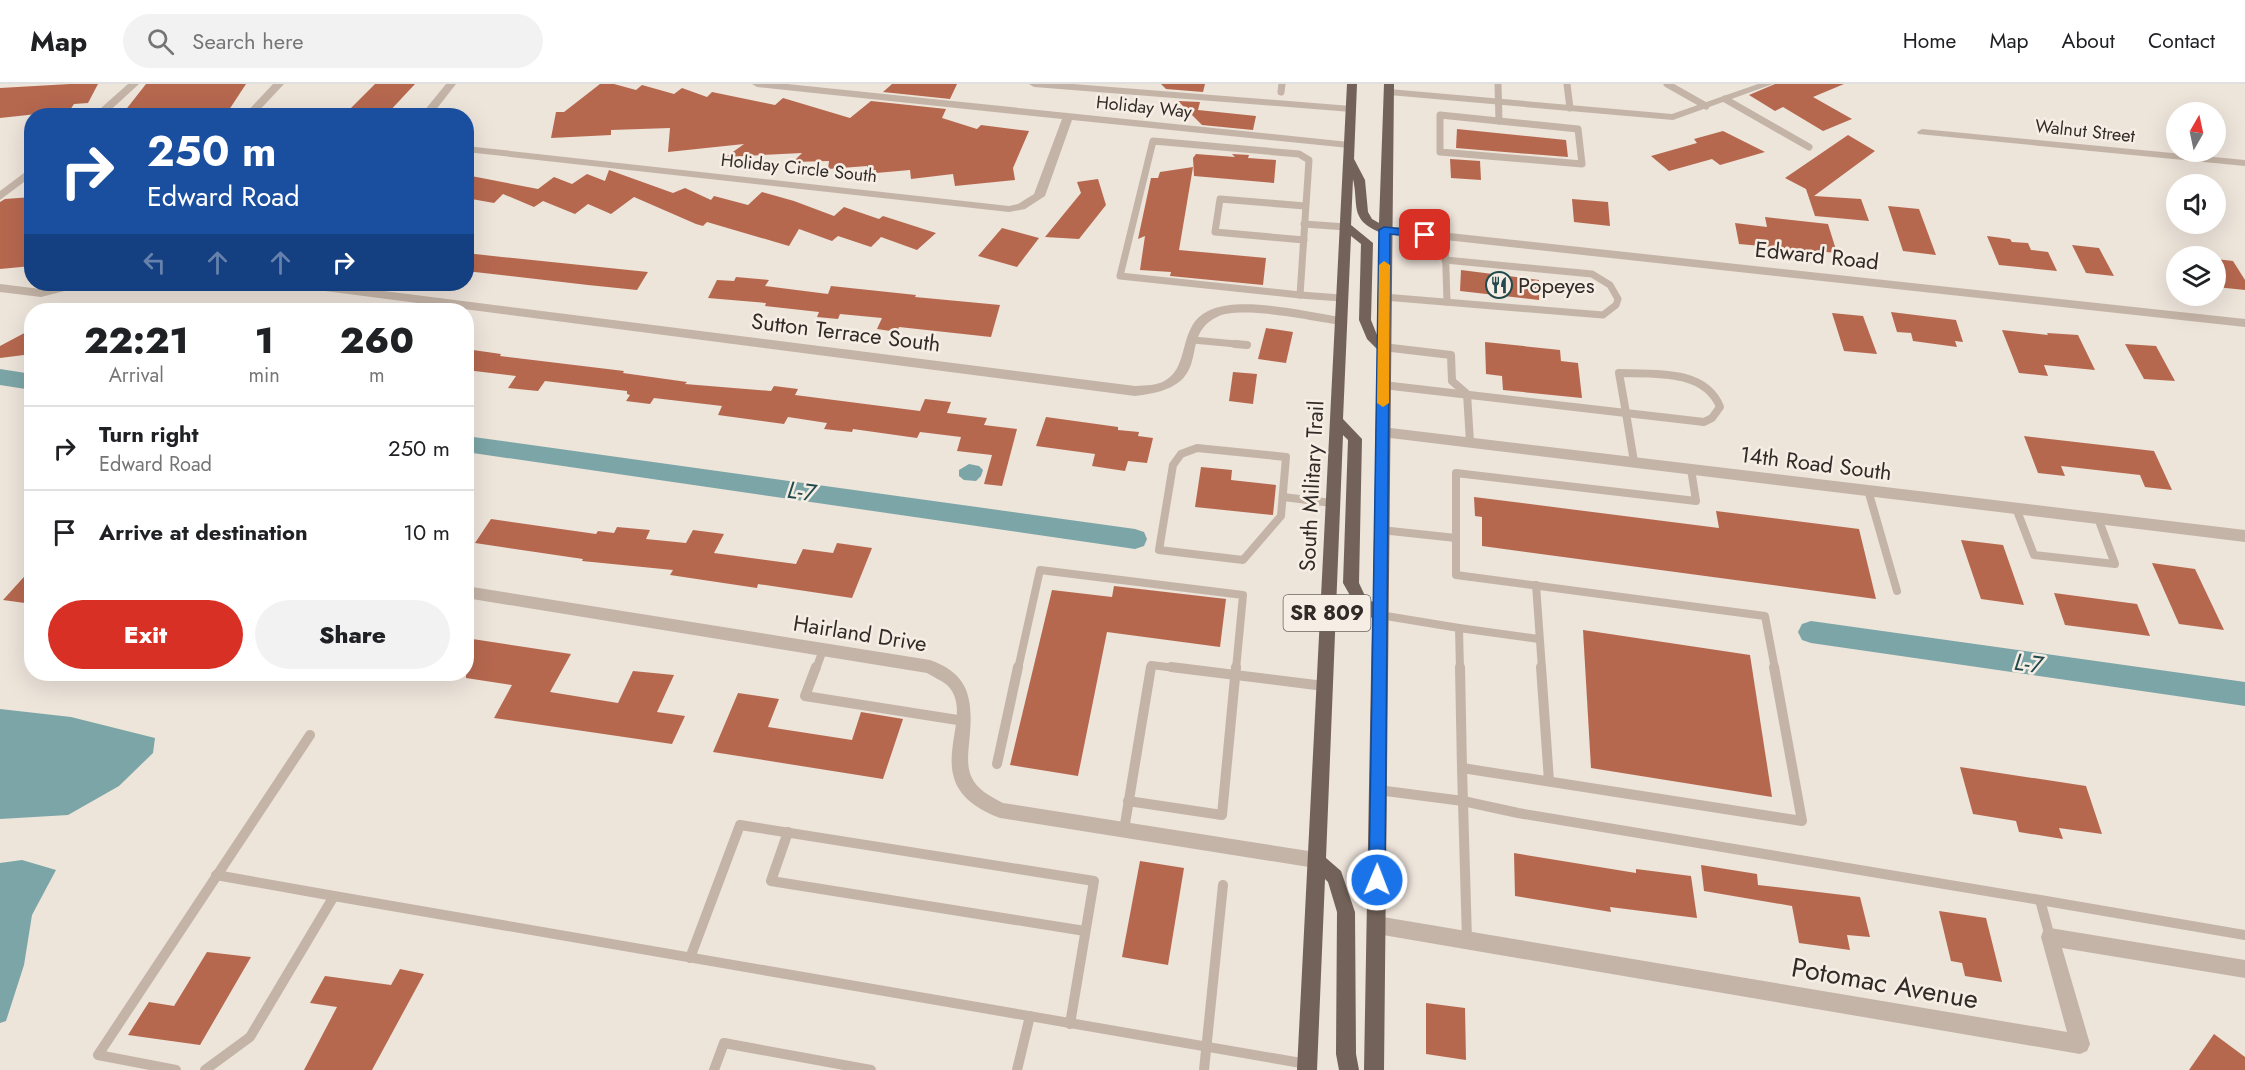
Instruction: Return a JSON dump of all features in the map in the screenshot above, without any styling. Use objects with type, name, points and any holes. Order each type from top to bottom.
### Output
[{"type":"main road","name":"South Military Trail","points":[[1307,1067],[1352,84]]},
{"type":"main road","name":"SR 809","points":[[1374,1070],[1384,230],[1389,88]]},
{"type":"main road","points":[[1348,150],[1360,183],[1361,214],[1371,225],[1384,230]]},
{"type":"main road","points":[[1346,228],[1367,243],[1366,326],[1371,336],[1383,347]]},
{"type":"main road","points":[[1336,420],[1355,438],[1352,584],[1361,602],[1380,615]]},
{"type":"main road","points":[[1315,861],[1335,877],[1346,912],[1346,1054],[1350,1070]]},
{"type":"street","points":[[106,108],[134,84]]},
{"type":"street","points":[[256,108],[279,84]]},
{"type":"street","points":[[432,108],[451,84]]},
{"type":"street","name":"Holiday Way","points":[[757,84],[1068,116],[1348,150]]},
{"type":"street","points":[[1034,84],[1351,109]]},
{"type":"street","points":[[1389,88],[1499,102],[1674,117],[1768,84]]},
{"type":"street","name":"Holiday Circle South","points":[[474,150],[1009,209],[1021,207],[1039,196],[1068,116]]},
{"type":"street","name":"Walnut Street","points":[[1922,132],[2245,163]]},
{"type":"street","points":[[0,197],[24,177]]},
{"type":"street","name":"Edward Road","points":[[1384,230],[2245,323]]},
{"type":"street","points":[[0,288],[24,291]]},
{"type":"street","points":[[25,291],[41,293],[49,291]]},
{"type":"street","name":"Sutton Terrace South","points":[[356,291],[450,303]]},
{"type":"street","name":"Sutton Terrace South","points":[[474,306],[1135,391],[1163,388],[1174,382],[1182,374],[1193,340],[1203,320],[1212,314],[1238,309],[1341,321]]},
{"type":"street","name":"14th Road South","points":[[1383,432],[2245,536]]},
{"type":"street","name":"Hairland Drive","points":[[474,593],[930,667],[946,673],[957,683],[964,696],[960,778],[968,792],[982,803],[999,810],[1315,861]]},
{"type":"street","name":"Potomac Avenue","points":[[1377,925],[2080,1044],[2050,937]]},
{"type":"street","points":[[2050,937],[2245,969]]},
{"type":"lane","points":[[1281,92],[1282,84]]},
{"type":"lane","points":[[1497,84],[1500,121]]},
{"type":"lane","points":[[1567,84],[1570,108]]},
{"type":"lane","points":[[1667,84],[1706,106]]},
{"type":"lane","points":[[1725,99],[1809,147]]},
{"type":"lane","points":[[1440,115],[1500,121],[1578,129],[1582,164],[1440,152],[1440,115]]},
{"type":"lane","points":[[1300,295],[1309,160],[1299,153],[1153,141],[1120,276],[1300,295],[1341,298]]},
{"type":"lane","points":[[1304,240],[1215,232],[1220,199],[1305,206]]},
{"type":"lane","points":[[1304,224],[1346,228]]},
{"type":"lane","points":[[1445,237],[1447,302]]},
{"type":"lane","points":[[1384,297],[1603,315],[1611,311],[1618,299],[1610,285],[1592,274],[1445,260]]},
{"type":"lane","points":[[1260,312],[1263,291]]},
{"type":"lane","points":[[1193,340],[1246,345]]},
{"type":"lane","points":[[1383,347],[1451,355],[1452,381],[1467,394],[1470,442]]},
{"type":"lane","points":[[1383,385],[1467,394],[1627,413],[1704,422],[1712,418],[1720,407],[1719,399],[1708,385],[1698,380],[1619,372],[1627,413],[1634,462]]},
{"type":"lane","points":[[1206,448],[1286,457],[1283,497],[1281,516],[1243,560],[1159,550],[1173,465],[1181,454],[1189,450],[1206,448]]},
{"type":"lane","points":[[1462,768],[1802,821],[1765,616],[1456,575],[1456,472],[1696,501],[1691,469]]},
{"type":"lane","points":[[1868,490],[1896,591]]},
{"type":"lane","points":[[1283,497],[1332,503]]},
{"type":"lane","points":[[2016,508],[2034,555],[2115,564],[2098,518]]},
{"type":"lane","points":[[1381,530],[1456,538]]},
{"type":"lane","points":[[997,764],[1040,570],[1243,594],[1222,815],[1128,801]]},
{"type":"lane","points":[[1536,585],[1549,782]]},
{"type":"lane","points":[[1380,615],[1539,639]]},
{"type":"lane","points":[[1459,628],[1467,940]]},
{"type":"lane","points":[[823,650],[805,696],[964,721]]},
{"type":"lane","points":[[1124,830],[1151,665],[1324,686]]},
{"type":"lane","points":[[176,1070],[98,1055],[310,735]]},
{"type":"lane","points":[[1378,790],[1463,801],[1518,813],[2245,935]]},
{"type":"lane","points":[[690,958],[740,825],[1094,881],[1070,1023]]},
{"type":"lane","points":[[788,832],[771,881],[1085,932]]},
{"type":"lane","points":[[216,875],[1070,1023],[1307,1067]]},
{"type":"lane","points":[[1204,1070],[1223,885]]},
{"type":"lane","points":[[205,1070],[250,1037],[334,896]]},
{"type":"lane","points":[[2040,900],[2050,937]]},
{"type":"lane","points":[[1017,1070],[1030,1016]]},
{"type":"lane","points":[[714,1070],[724,1042],[871,1070]]},
{"type":"water","points":[[969,464],[979,466],[983,470],[976,481],[964,480],[959,476],[959,470]]},
{"type":"water","points":[[0,709],[71,717],[155,738],[153,753],[119,786],[68,815],[0,819]]},
{"type":"water","points":[[22,860],[56,870],[32,915],[24,965],[6,1021],[0,1023],[0,863]]},
{"type":"building","points":[[98,84],[88,103],[74,104],[71,108],[24,108],[24,115],[0,118],[0,88]]},
{"type":"building","points":[[146,84],[246,84],[230,108],[127,108]]},
{"type":"building","points":[[375,84],[415,84],[393,108],[351,108]]},
{"type":"building","points":[[600,84],[614,84],[636,90],[642,85],[674,94],[682,88],[707,97],[712,92],[775,105],[783,98],[850,118],[871,101],[946,109],[942,118],[977,129],[981,125],[1029,131],[1013,168],[1015,180],[955,186],[953,174],[911,179],[910,170],[876,173],[876,170],[867,170],[867,166],[828,169],[829,161],[793,162],[802,153],[726,157],[744,144],[668,152],[670,128],[611,130],[611,135],[551,138],[556,112],[564,112]]},
{"type":"building","points":[[892,84],[957,84],[950,99],[883,92]]},
{"type":"building","points":[[1161,84],[1205,84],[1203,92],[1166,89]]},
{"type":"building","points":[[1775,84],[1844,84],[1813,97],[1852,119],[1823,131],[1783,107],[1775,111],[1749,95]]},
{"type":"building","points":[[1178,101],[1200,102],[1198,110],[1256,116],[1253,130],[1202,125]]},
{"type":"building","points":[[1457,129],[1566,140],[1568,157],[1456,148]]},
{"type":"building","points":[[1723,131],[1765,152],[1720,165],[1712,159],[1669,171],[1651,156],[1697,143],[1694,139]]},
{"type":"building","points":[[1848,135],[1875,151],[1814,196],[1861,199],[1869,221],[1815,216],[1806,189],[1785,178]]},
{"type":"building","points":[[1196,154],[1235,157],[1232,154],[1249,155],[1248,158],[1276,160],[1274,183],[1194,176],[1193,158]]},
{"type":"building","points":[[1450,159],[1480,161],[1481,180],[1451,178]]},
{"type":"building","points":[[1193,167],[1179,250],[1266,258],[1263,285],[1170,276],[1171,272],[1140,270],[1145,236],[1138,239],[1151,178],[1158,178],[1160,172]]},
{"type":"building","points":[[609,170],[673,193],[685,188],[711,200],[714,196],[748,205],[762,192],[834,216],[844,207],[879,219],[883,216],[936,233],[917,250],[881,237],[871,247],[838,236],[832,241],[799,229],[789,246],[707,222],[703,226],[696,224],[634,197],[611,214],[588,204],[575,214],[543,201],[534,207],[503,194],[494,203],[474,199],[474,177],[538,189],[554,177],[572,184],[587,174],[605,181]]},
{"type":"building","points":[[1098,179],[1106,205],[1079,239],[1045,237],[1081,193],[1077,182]]},
{"type":"building","points":[[24,198],[24,267],[0,269],[0,202],[5,199]]},
{"type":"building","points":[[1572,199],[1608,202],[1610,226],[1574,222]]},
{"type":"building","points":[[1888,206],[1919,209],[1936,255],[1903,251]]},
{"type":"building","points":[[1765,217],[1828,224],[1837,253],[1739,244],[1735,223],[1767,227]]},
{"type":"building","points":[[1002,228],[1039,238],[1017,267],[978,256]]},
{"type":"building","points":[[1987,236],[2028,243],[2031,250],[2048,252],[2057,271],[1999,265]]},
{"type":"building","points":[[2072,245],[2099,248],[2114,276],[2086,273]]},
{"type":"building","points":[[474,254],[648,272],[637,290],[474,272]]},
{"type":"building","points":[[2226,260],[2233,261],[2245,280],[2245,290],[2226,288]]},
{"type":"building","name":"Popeyes","points":[[1461,270],[1539,280],[1539,300],[1460,291]]},
{"type":"building","points":[[736,277],[769,280],[765,286],[828,294],[831,286],[1000,305],[991,337],[899,327],[897,332],[877,329],[882,318],[840,314],[838,319],[817,317],[819,312],[765,306],[766,303],[708,298],[717,280],[734,281]]},
{"type":"building","points":[[1891,312],[1956,320],[1963,342],[1955,341],[1957,347],[1913,341],[1911,333],[1897,332]]},
{"type":"building","points":[[1832,313],[1863,316],[1877,354],[1844,351]]},
{"type":"building","points":[[1266,328],[1293,332],[1286,363],[1258,359]]},
{"type":"building","points":[[2002,330],[2048,335],[2047,333],[2078,335],[2095,370],[2044,365],[2048,376],[2019,373]]},
{"type":"building","points":[[24,333],[24,355],[0,358],[0,346]]},
{"type":"building","points":[[1485,342],[1560,350],[1561,361],[1578,363],[1582,398],[1503,390],[1502,376],[1486,374]]},
{"type":"building","points":[[2125,344],[2156,346],[2175,381],[2144,379]]},
{"type":"building","points":[[474,350],[501,354],[500,356],[624,371],[623,373],[687,382],[685,384],[771,391],[774,386],[798,389],[795,395],[920,411],[925,399],[951,402],[947,413],[987,418],[984,425],[1017,429],[1002,486],[984,484],[992,455],[957,451],[961,437],[920,432],[917,438],[853,429],[852,432],[824,429],[827,423],[788,417],[784,424],[718,415],[722,406],[654,398],[650,404],[626,401],[630,395],[627,391],[545,381],[538,391],[508,388],[516,376],[474,371]]},
{"type":"building","points":[[1233,372],[1257,374],[1253,404],[1229,401]]},
{"type":"building","points":[[1046,417],[1118,427],[1118,430],[1139,432],[1138,436],[1153,438],[1147,463],[1128,461],[1125,471],[1092,466],[1095,454],[1036,446]]},
{"type":"building","points":[[2024,436],[2154,451],[2172,490],[2145,487],[2140,475],[2061,466],[2065,476],[2038,473]]},
{"type":"building","points":[[1201,467],[1232,470],[1231,480],[1276,485],[1273,515],[1195,507]]},
{"type":"building","points":[[1474,497],[1719,528],[1716,511],[1859,529],[1876,599],[1482,546],[1482,517],[1475,516]]},
{"type":"building","points":[[491,519],[596,534],[598,531],[614,533],[617,527],[650,530],[646,539],[686,543],[693,530],[724,534],[714,553],[796,564],[803,549],[833,553],[837,543],[872,548],[852,598],[758,584],[757,588],[670,575],[673,570],[582,561],[583,559],[475,543]]},
{"type":"building","points":[[1961,540],[2003,545],[2024,605],[1981,599]]},
{"type":"building","points":[[2152,563],[2195,569],[2224,630],[2179,624]]},
{"type":"building","points":[[24,577],[24,603],[3,600]]},
{"type":"building","points":[[1114,586],[1226,599],[1220,647],[1107,632],[1078,776],[1010,765],[1052,590],[1112,597]]},
{"type":"building","points":[[2054,593],[2137,604],[2150,636],[2065,625]]},
{"type":"building","points":[[1583,630],[1750,655],[1772,797],[1591,768]]},
{"type":"building","points":[[474,639],[571,654],[550,692],[618,703],[633,671],[674,675],[657,712],[685,716],[672,744],[494,718],[512,685],[474,679]]},
{"type":"building","points":[[738,693],[779,699],[768,727],[852,740],[861,712],[903,719],[883,779],[713,752]]},
{"type":"building","points":[[1960,767],[2086,786],[2102,834],[2059,828],[2063,839],[2019,832],[2016,821],[1973,814]]},
{"type":"building","points":[[1514,853],[1636,873],[1636,869],[1691,876],[1697,918],[1610,907],[1611,912],[1515,896]]},
{"type":"building","points":[[1140,861],[1184,868],[1168,965],[1122,957]]},
{"type":"building","points":[[1701,865],[1757,874],[1758,885],[1860,897],[1870,937],[1847,935],[1850,950],[1799,943],[1792,906],[1704,891]]},
{"type":"building","points":[[1939,911],[1986,918],[2002,982],[1965,976],[1962,963],[1951,961]]},
{"type":"building","points":[[207,952],[251,957],[200,1045],[128,1035],[149,1002],[174,1006]]},
{"type":"building","points":[[400,969],[424,974],[372,1070],[304,1070],[337,1007],[310,1003],[325,976],[391,985]]},
{"type":"building","points":[[1426,1003],[1465,1008],[1466,1060],[1426,1054]]},
{"type":"building","points":[[2214,1034],[2245,1057],[2245,1070],[2189,1070]]},
{"type":"waterway","name":"L-7","points":[[0,377],[24,381]]},
{"type":"waterway","name":"L-7","points":[[474,445],[1135,539]]},
{"type":"waterway","name":"L-7","points":[[1811,632],[2245,694]]},
{"type":"slow traffic","points":[[1383,403],[1384,265]]},
{"type":"place","name":"Popeyes","points":[[1499,285]]},
{"type":"route","points":[[1377,880],[1384,230],[1425,235]]}]
